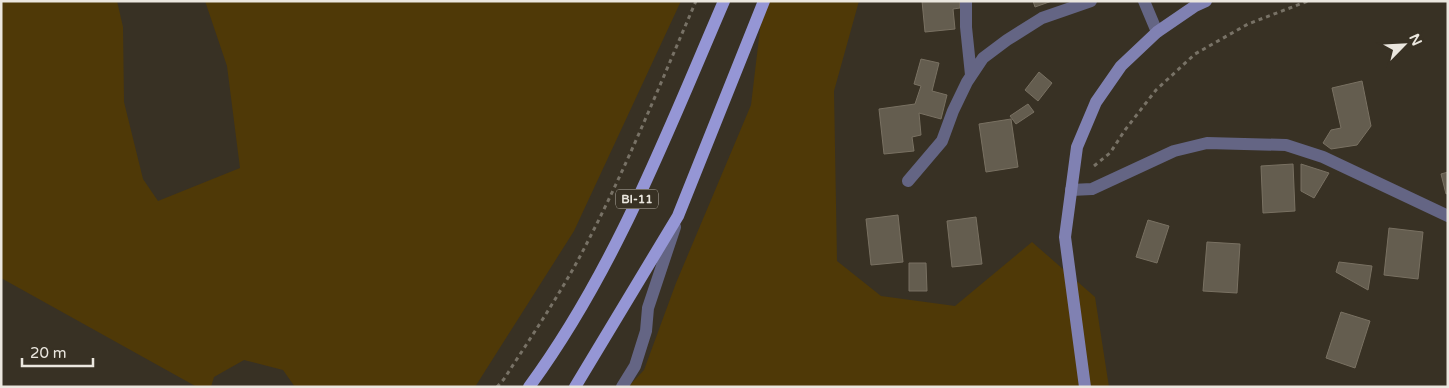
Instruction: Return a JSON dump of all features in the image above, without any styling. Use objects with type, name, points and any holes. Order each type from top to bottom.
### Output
[{"type":"main road","name":"BI-11","points":[[530,387],[556,350],[575,318],[625,227],[724,1]]},
{"type":"main road","points":[[575,387],[678,216],[764,2]]},
{"type":"street","points":[[1085,387],[1065,237],[1077,190],[1077,147],[1096,102],[1122,66],[1157,32],[1195,6],[1206,1]]},
{"type":"lane","points":[[966,1],[971,76]]},
{"type":"lane","points":[[908,181],[942,140],[953,111],[971,76],[983,58],[1042,18],[1091,1]]},
{"type":"lane","points":[[1144,1],[1157,32]]},
{"type":"lane","points":[[1077,190],[1092,189],[1174,151],[1207,143],[1286,145],[1323,157],[1448,216]]},
{"type":"lane","points":[[622,387],[635,366],[646,331],[648,308],[678,216]]},
{"type":"path","points":[[497,387],[552,306],[587,244],[633,149],[696,1]]},
{"type":"path","points":[[1077,190],[1087,171],[1110,153],[1156,90],[1195,54],[1248,24],[1308,1]]},
{"type":"shaded area","points":[[1,1],[117,1],[123,27],[124,102],[143,179],[158,201],[240,168],[227,66],[205,1],[681,1],[574,231],[475,387],[295,387],[283,370],[244,360],[214,377],[211,387],[197,387],[1,278]]},
{"type":"shaded area","points":[[764,1],[859,1],[834,91],[837,261],[881,296],[955,306],[1032,242],[1095,297],[1109,387],[628,387],[644,370],[676,283],[751,105]]},
{"type":"building","points":[[922,1],[960,1],[960,8],[953,9],[955,29],[925,32]]},
{"type":"building","points":[[1033,1],[1052,1],[1035,7]]},
{"type":"building","points":[[921,59],[939,63],[932,91],[947,95],[941,119],[919,113],[921,135],[912,137],[914,151],[884,154],[879,109],[915,104],[921,86],[914,84]]},
{"type":"building","points":[[1039,72],[1052,83],[1038,101],[1025,90]]},
{"type":"building","points":[[1362,81],[1371,126],[1357,145],[1331,149],[1323,143],[1331,130],[1341,128],[1332,88]]},
{"type":"building","points":[[1028,104],[1034,112],[1016,124],[1010,116]]},
{"type":"building","points":[[1011,119],[1018,167],[986,172],[979,124]]},
{"type":"building","points":[[1293,164],[1295,211],[1263,213],[1261,166]]},
{"type":"building","points":[[1301,164],[1329,173],[1314,198],[1301,191]]},
{"type":"building","points":[[1448,172],[1448,193],[1446,194],[1441,174]]},
{"type":"building","points":[[898,215],[903,262],[871,265],[866,219]]},
{"type":"building","points":[[976,217],[982,264],[952,267],[947,221]]},
{"type":"building","points":[[1148,220],[1169,226],[1157,263],[1136,257]]},
{"type":"building","points":[[1389,228],[1423,232],[1418,279],[1384,275]]},
{"type":"building","points":[[1207,242],[1240,244],[1237,293],[1203,291]]},
{"type":"building","points":[[1339,262],[1372,266],[1368,290],[1336,272]]},
{"type":"building","points":[[909,263],[926,263],[927,291],[909,291]]},
{"type":"building","points":[[1341,312],[1370,321],[1355,368],[1326,358]]}]
